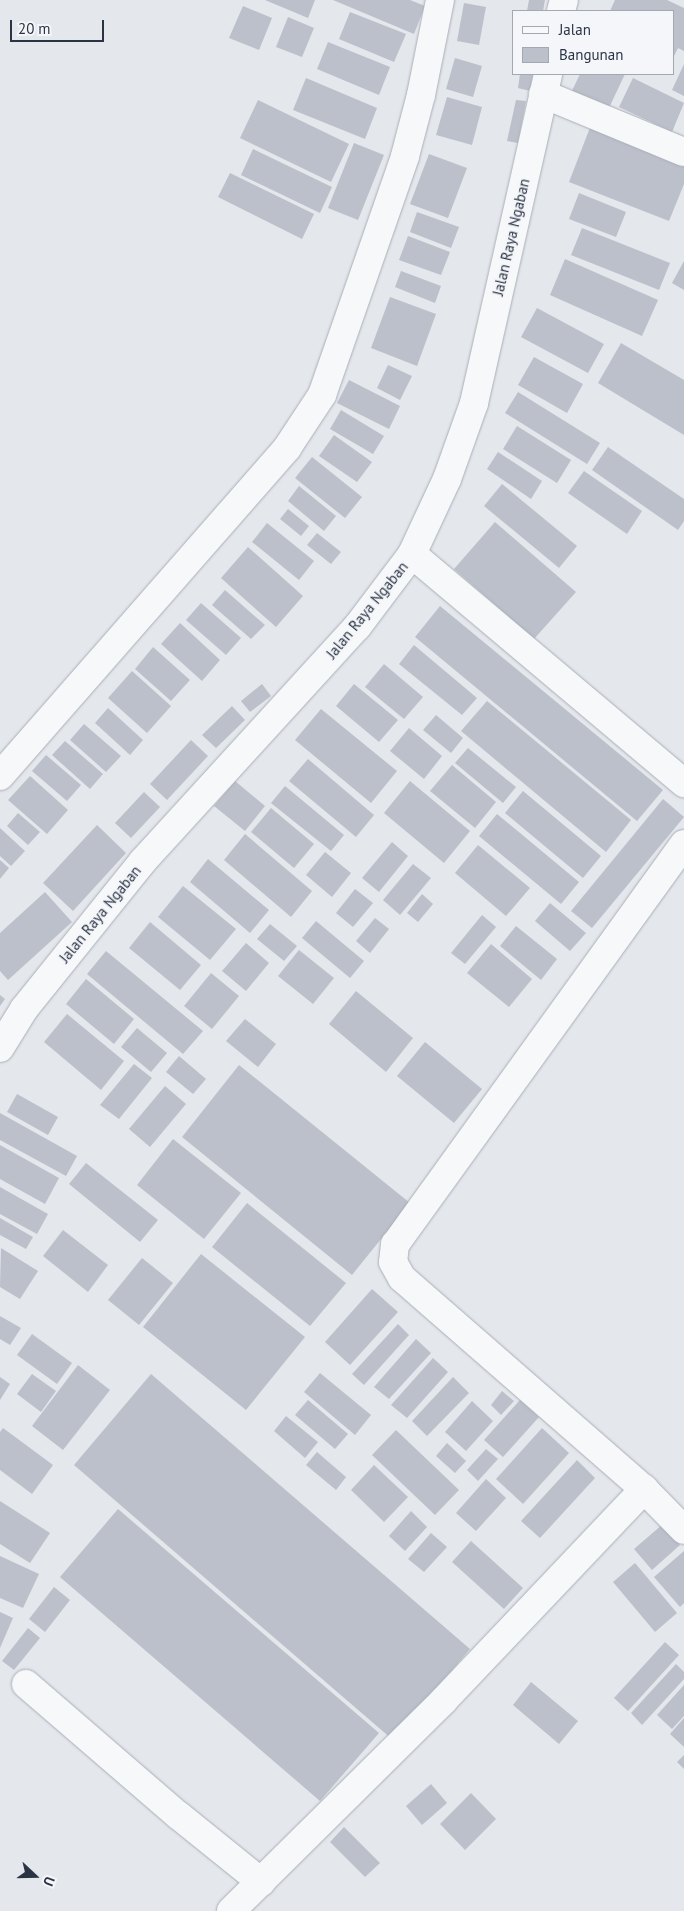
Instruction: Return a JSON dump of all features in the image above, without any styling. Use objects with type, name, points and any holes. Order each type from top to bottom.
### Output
[{"type":"street","points":[[0,776],[288,448],[322,395],[405,156],[421,96],[440,0]]},
{"type":"street","points":[[545,84],[684,152]]},
{"type":"street","name":"Jalan Raya Ngaban","points":[[0,1048],[24,1009],[108,904],[357,626],[412,554],[447,479],[474,403],[545,84]]},
{"type":"street","points":[[412,554],[684,783]]},
{"type":"street","points":[[684,844],[395,1244],[393,1262],[402,1278],[644,1489],[684,1530]]},
{"type":"street","points":[[231,1911],[444,1700],[644,1489]]},
{"type":"street","points":[[26,1684],[178,1815],[262,1882]]},
{"type":"building","points":[[265,0],[315,0],[308,18]]},
{"type":"building","points":[[333,0],[410,0],[425,6],[414,34]]},
{"type":"building","points":[[529,0],[545,0],[543,10],[527,10]]},
{"type":"building","points":[[615,0],[667,0],[684,8],[684,51],[678,48],[674,56],[674,10],[610,10]]},
{"type":"building","points":[[464,3],[486,7],[479,45],[457,41]]},
{"type":"building","points":[[243,6],[272,18],[259,50],[229,38]]},
{"type":"building","points":[[350,12],[406,34],[394,62],[339,39]]},
{"type":"building","points":[[288,17],[314,28],[302,57],[276,47]]},
{"type":"building","points":[[328,42],[390,67],[379,95],[317,69]]},
{"type":"building","points":[[455,58],[482,66],[473,97],[446,89]]},
{"type":"building","points":[[684,64],[684,96],[672,90]]},
{"type":"building","points":[[520,75],[533,75],[530,91],[518,88]]},
{"type":"building","points":[[580,75],[625,75],[607,112],[570,95]]},
{"type":"building","points":[[306,78],[377,108],[365,139],[293,110]]},
{"type":"building","points":[[633,78],[684,103],[672,132],[619,107]]},
{"type":"building","points":[[447,97],[482,107],[472,145],[436,135]]},
{"type":"building","points":[[258,100],[349,144],[331,182],[240,138]]},
{"type":"building","points":[[516,100],[526,101],[518,143],[507,141]]},
{"type":"building","points":[[591,125],[684,162],[684,184],[669,221],[569,182]]},
{"type":"building","points":[[354,143],[384,155],[358,220],[328,208]]},
{"type":"building","points":[[253,149],[332,187],[320,213],[241,175]]},
{"type":"building","points":[[429,154],[467,168],[448,218],[410,204]]},
{"type":"building","points":[[230,173],[314,214],[302,239],[218,197]]},
{"type":"building","points":[[579,193],[626,212],[616,237],[569,219]]},
{"type":"building","points":[[417,212],[459,227],[451,248],[410,232]]},
{"type":"building","points":[[582,228],[670,263],[659,290],[571,255]]},
{"type":"building","points":[[408,236],[450,252],[441,275],[399,260]]},
{"type":"building","points":[[565,259],[658,300],[642,336],[550,295]]},
{"type":"building","points":[[684,261],[684,290],[672,283]]},
{"type":"building","points":[[401,271],[441,286],[435,303],[395,287]]},
{"type":"building","points":[[390,297],[436,314],[417,366],[371,348]]},
{"type":"building","points":[[537,308],[604,344],[588,373],[521,337]]},
{"type":"building","points":[[621,343],[684,380],[684,435],[598,383]]},
{"type":"building","points":[[534,357],[583,384],[567,413],[518,385]]},
{"type":"building","points":[[388,365],[412,376],[400,400],[377,388]]},
{"type":"building","points":[[349,380],[400,406],[389,429],[337,403]]},
{"type":"building","points":[[518,392],[600,443],[587,464],[505,413]]},
{"type":"building","points":[[341,410],[384,436],[373,454],[330,429]]},
{"type":"building","points":[[517,426],[571,460],[557,483],[503,449]]},
{"type":"building","points":[[334,435],[372,462],[357,482],[319,456]]},
{"type":"building","points":[[608,447],[684,499],[684,521],[678,530],[592,470]]},
{"type":"building","points":[[498,452],[542,481],[531,499],[487,469]]},
{"type":"building","points":[[312,457],[362,497],[345,518],[295,478]]},
{"type":"building","points":[[584,471],[642,511],[627,534],[568,493]]},
{"type":"building","points":[[502,484],[577,546],[559,568],[484,506]]},
{"type":"building","points":[[299,486],[336,516],[324,531],[288,501]]},
{"type":"building","points":[[288,509],[309,526],[301,536],[280,519]]},
{"type":"building","points":[[495,522],[576,592],[534,639],[454,569]]},
{"type":"building","points":[[267,523],[314,561],[299,580],[252,542]]},
{"type":"building","points":[[317,533],[341,552],[331,564],[307,545]]},
{"type":"building","points":[[248,547],[303,596],[276,627],[221,578]]},
{"type":"building","points":[[225,590],[265,625],[251,639],[212,605]]},
{"type":"building","points":[[201,603],[241,638],[226,655],[186,620]]},
{"type":"building","points":[[440,606],[663,790],[637,821],[415,637]]},
{"type":"building","points":[[180,623],[220,660],[202,681],[161,644]]},
{"type":"building","points":[[414,645],[477,698],[462,715],[399,664]]},
{"type":"building","points":[[153,647],[190,680],[171,701],[135,669]]},
{"type":"building","points":[[384,664],[423,697],[404,719],[365,687]]},
{"type":"building","points":[[132,671],[171,706],[147,733],[108,698]]},
{"type":"building","points":[[262,684],[271,696],[250,712],[241,701]]},
{"type":"building","points":[[354,684],[398,720],[379,742],[336,706]]},
{"type":"building","points":[[487,701],[631,820],[606,852],[461,731]]},
{"type":"building","points":[[232,706],[245,720],[216,748],[202,735]]},
{"type":"building","points":[[108,708],[143,740],[130,755],[95,723]]},
{"type":"building","points":[[321,709],[397,771],[371,803],[295,740]]},
{"type":"building","points":[[436,715],[463,738],[451,753],[423,730]]},
{"type":"building","points":[[84,724],[121,756],[106,772],[70,740]]},
{"type":"building","points":[[409,728],[442,756],[424,779],[390,751]]},
{"type":"building","points":[[191,740],[208,756],[167,800],[150,784]]},
{"type":"building","points":[[65,741],[103,774],[90,789],[52,755]]},
{"type":"building","points":[[468,748],[516,787],[503,803],[455,763]]},
{"type":"building","points":[[46,755],[81,785],[67,801],[32,771]]},
{"type":"building","points":[[308,759],[374,815],[356,837],[289,781]]},
{"type":"building","points":[[452,765],[496,802],[475,828],[430,791]]},
{"type":"building","points":[[30,776],[68,810],[47,834],[8,800]]},
{"type":"building","points":[[235,781],[265,806],[245,831],[214,806]]},
{"type":"building","points":[[410,781],[470,831],[444,863],[384,813]]},
{"type":"building","points":[[285,786],[344,835],[331,851],[271,803]]},
{"type":"building","points":[[523,791],[601,856],[583,878],[505,813]]},
{"type":"building","points":[[144,792],[160,807],[131,838],[115,823]]},
{"type":"building","points":[[663,799],[684,817],[592,928],[571,911]]},
{"type":"building","points":[[271,808],[314,844],[294,868],[251,832]]},
{"type":"building","points":[[18,813],[40,832],[28,845],[7,826]]},
{"type":"building","points":[[497,814],[579,882],[561,904],[479,836]]},
{"type":"building","points":[[97,825],[126,853],[73,911],[43,883]]},
{"type":"building","points":[[0,828],[25,851],[11,866],[0,856]]},
{"type":"building","points":[[245,834],[312,891],[291,917],[224,860]]},
{"type":"building","points":[[392,842],[408,856],[379,892],[362,878]]},
{"type":"building","points":[[478,845],[530,888],[506,916],[455,873]]},
{"type":"building","points":[[325,852],[351,873],[332,897],[306,875]]},
{"type":"building","points":[[208,859],[269,910],[250,933],[190,882]]},
{"type":"building","points":[[0,860],[9,868],[0,879]]},
{"type":"building","points":[[413,864],[431,878],[400,915],[383,900]]},
{"type":"building","points":[[183,886],[236,929],[210,960],[158,917]]},
{"type":"building","points":[[355,889],[373,903],[353,927],[336,913]]},
{"type":"building","points":[[45,892],[72,922],[8,980],[0,971],[0,933]]},
{"type":"building","points":[[422,894],[433,904],[418,922],[407,913]]},
{"type":"building","points":[[550,903],[586,933],[570,951],[535,921]]},
{"type":"building","points":[[482,915],[496,927],[465,964],[451,953]]},
{"type":"building","points":[[375,918],[389,929],[370,953],[356,941]]},
{"type":"building","points":[[316,921],[364,961],[350,978],[302,938]]},
{"type":"building","points":[[150,922],[201,965],[180,990],[129,948]]},
{"type":"building","points":[[270,924],[297,946],[284,961],[257,939]]},
{"type":"building","points":[[516,926],[557,959],[541,980],[500,946]]},
{"type":"building","points":[[246,943],[269,963],[246,991],[222,971]]},
{"type":"building","points":[[491,944],[532,979],[509,1007],[467,973]]},
{"type":"building","points":[[299,950],[334,978],[313,1004],[278,976]]},
{"type":"building","points":[[106,951],[203,1031],[183,1054],[87,974]]},
{"type":"building","points":[[211,973],[239,996],[212,1029],[184,1006]]},
{"type":"building","points":[[86,979],[134,1019],[114,1044],[66,1004]]},
{"type":"building","points":[[356,991],[413,1038],[386,1072],[329,1024]]},
{"type":"building","points":[[0,995],[5,999],[0,1006]]},
{"type":"building","points":[[67,1014],[124,1061],[101,1090],[44,1042]]},
{"type":"building","points":[[245,1019],[276,1044],[258,1067],[226,1041]]},
{"type":"building","points":[[137,1028],[167,1053],[151,1072],[121,1047]]},
{"type":"building","points":[[425,1042],[482,1089],[454,1123],[397,1076]]},
{"type":"building","points":[[179,1056],[206,1079],[193,1094],[166,1072]]},
{"type":"building","points":[[134,1064],[152,1078],[119,1119],[100,1105]]},
{"type":"building","points":[[239,1065],[410,1203],[352,1275],[182,1137]]},
{"type":"building","points":[[165,1086],[186,1104],[150,1147],[129,1129]]},
{"type":"building","points":[[17,1094],[58,1117],[48,1135],[7,1112]]},
{"type":"building","points":[[0,1113],[77,1156],[66,1176],[0,1140]]},
{"type":"building","points":[[173,1139],[241,1193],[204,1239],[137,1185]]},
{"type":"building","points":[[0,1145],[59,1178],[45,1204],[0,1179]]},
{"type":"building","points":[[86,1163],[158,1220],[140,1242],[69,1184]]},
{"type":"building","points":[[0,1187],[48,1214],[37,1234],[0,1214]]},
{"type":"building","points":[[247,1203],[346,1283],[310,1326],[212,1247]]},
{"type":"building","points":[[0,1218],[33,1237],[26,1249],[0,1235]]},
{"type":"building","points":[[63,1230],[108,1265],[88,1292],[43,1256]]},
{"type":"building","points":[[1,1248],[38,1271],[20,1299],[0,1287]]},
{"type":"building","points":[[201,1254],[305,1337],[246,1410],[143,1327]]},
{"type":"building","points":[[142,1258],[173,1283],[139,1325],[108,1300]]},
{"type":"building","points":[[372,1289],[398,1312],[350,1365],[325,1342]]},
{"type":"building","points":[[0,1316],[21,1328],[10,1345],[0,1339]]},
{"type":"building","points":[[398,1324],[409,1335],[364,1385],[352,1374]]},
{"type":"building","points":[[32,1334],[72,1363],[57,1384],[17,1355]]},
{"type":"building","points":[[416,1339],[431,1353],[389,1399],[374,1387]]},
{"type":"building","points":[[433,1358],[448,1372],[407,1418],[391,1405]]},
{"type":"building","points":[[78,1365],[110,1390],[63,1450],[32,1426]]},
{"type":"building","points":[[320,1373],[371,1415],[355,1435],[304,1392]]},
{"type":"building","points":[[32,1374],[56,1391],[41,1412],[17,1394]]},
{"type":"building","points":[[151,1374],[470,1649],[393,1740],[74,1465]]},
{"type":"building","points":[[0,1377],[10,1384],[0,1400]]},
{"type":"building","points":[[453,1377],[469,1393],[427,1436],[412,1421]]},
{"type":"building","points":[[502,1391],[514,1401],[501,1415],[491,1405]]},
{"type":"building","points":[[308,1400],[348,1434],[335,1449],[295,1415]]},
{"type":"building","points":[[520,1400],[539,1417],[503,1457],[484,1440]]},
{"type":"building","points":[[472,1401],[493,1421],[466,1451],[445,1432]]},
{"type":"building","points":[[286,1416],[318,1442],[305,1458],[274,1431]]},
{"type":"building","points":[[3,1428],[53,1465],[32,1494],[0,1470],[0,1432]]},
{"type":"building","points":[[542,1428],[569,1453],[523,1504],[496,1479]]},
{"type":"building","points":[[396,1430],[459,1490],[435,1515],[372,1455]]},
{"type":"building","points":[[447,1443],[466,1461],[455,1473],[436,1456]]},
{"type":"building","points":[[486,1449],[498,1459],[478,1481],[467,1470]]},
{"type":"building","points":[[317,1452],[346,1477],[336,1490],[306,1465]]},
{"type":"building","points":[[577,1460],[595,1478],[540,1538],[521,1521]]},
{"type":"building","points":[[374,1465],[408,1497],[384,1522],[351,1490]]},
{"type":"building","points":[[486,1479],[506,1498],[476,1531],[456,1513]]},
{"type":"building","points":[[0,1501],[50,1533],[30,1563],[0,1544]]},
{"type":"building","points":[[118,1509],[379,1733],[320,1801],[60,1577]]},
{"type":"building","points":[[411,1511],[427,1527],[405,1551],[389,1536]]},
{"type":"building","points":[[663,1524],[680,1545],[652,1570],[634,1549]]},
{"type":"building","points":[[431,1533],[447,1547],[424,1572],[408,1559]]},
{"type":"building","points":[[471,1541],[523,1588],[504,1609],[452,1562]]},
{"type":"building","points":[[684,1551],[684,1603],[680,1607],[654,1577]]},
{"type":"building","points":[[0,1556],[39,1574],[23,1608],[0,1598]]},
{"type":"building","points":[[635,1563],[677,1613],[655,1632],[613,1582]]},
{"type":"building","points":[[54,1587],[70,1600],[45,1632],[29,1619]]},
{"type":"building","points":[[0,1612],[13,1618],[0,1648]]},
{"type":"building","points":[[28,1628],[40,1638],[14,1670],[2,1661]]},
{"type":"building","points":[[665,1642],[679,1655],[628,1711],[614,1698]]},
{"type":"building","points":[[676,1664],[684,1672],[684,1679],[642,1725],[631,1713]]},
{"type":"building","points":[[531,1682],[578,1721],[559,1744],[513,1705]]},
{"type":"building","points":[[684,1685],[684,1716],[672,1729],[657,1715]]},
{"type":"building","points":[[684,1718],[684,1747],[670,1734]]},
{"type":"building","points":[[684,1755],[684,1769],[677,1762]]},
{"type":"building","points":[[431,1784],[447,1803],[422,1825],[406,1806]]},
{"type":"building","points":[[471,1793],[496,1819],[465,1850],[440,1824]]},
{"type":"building","points":[[344,1827],[380,1863],[365,1877],[330,1842]]}]
